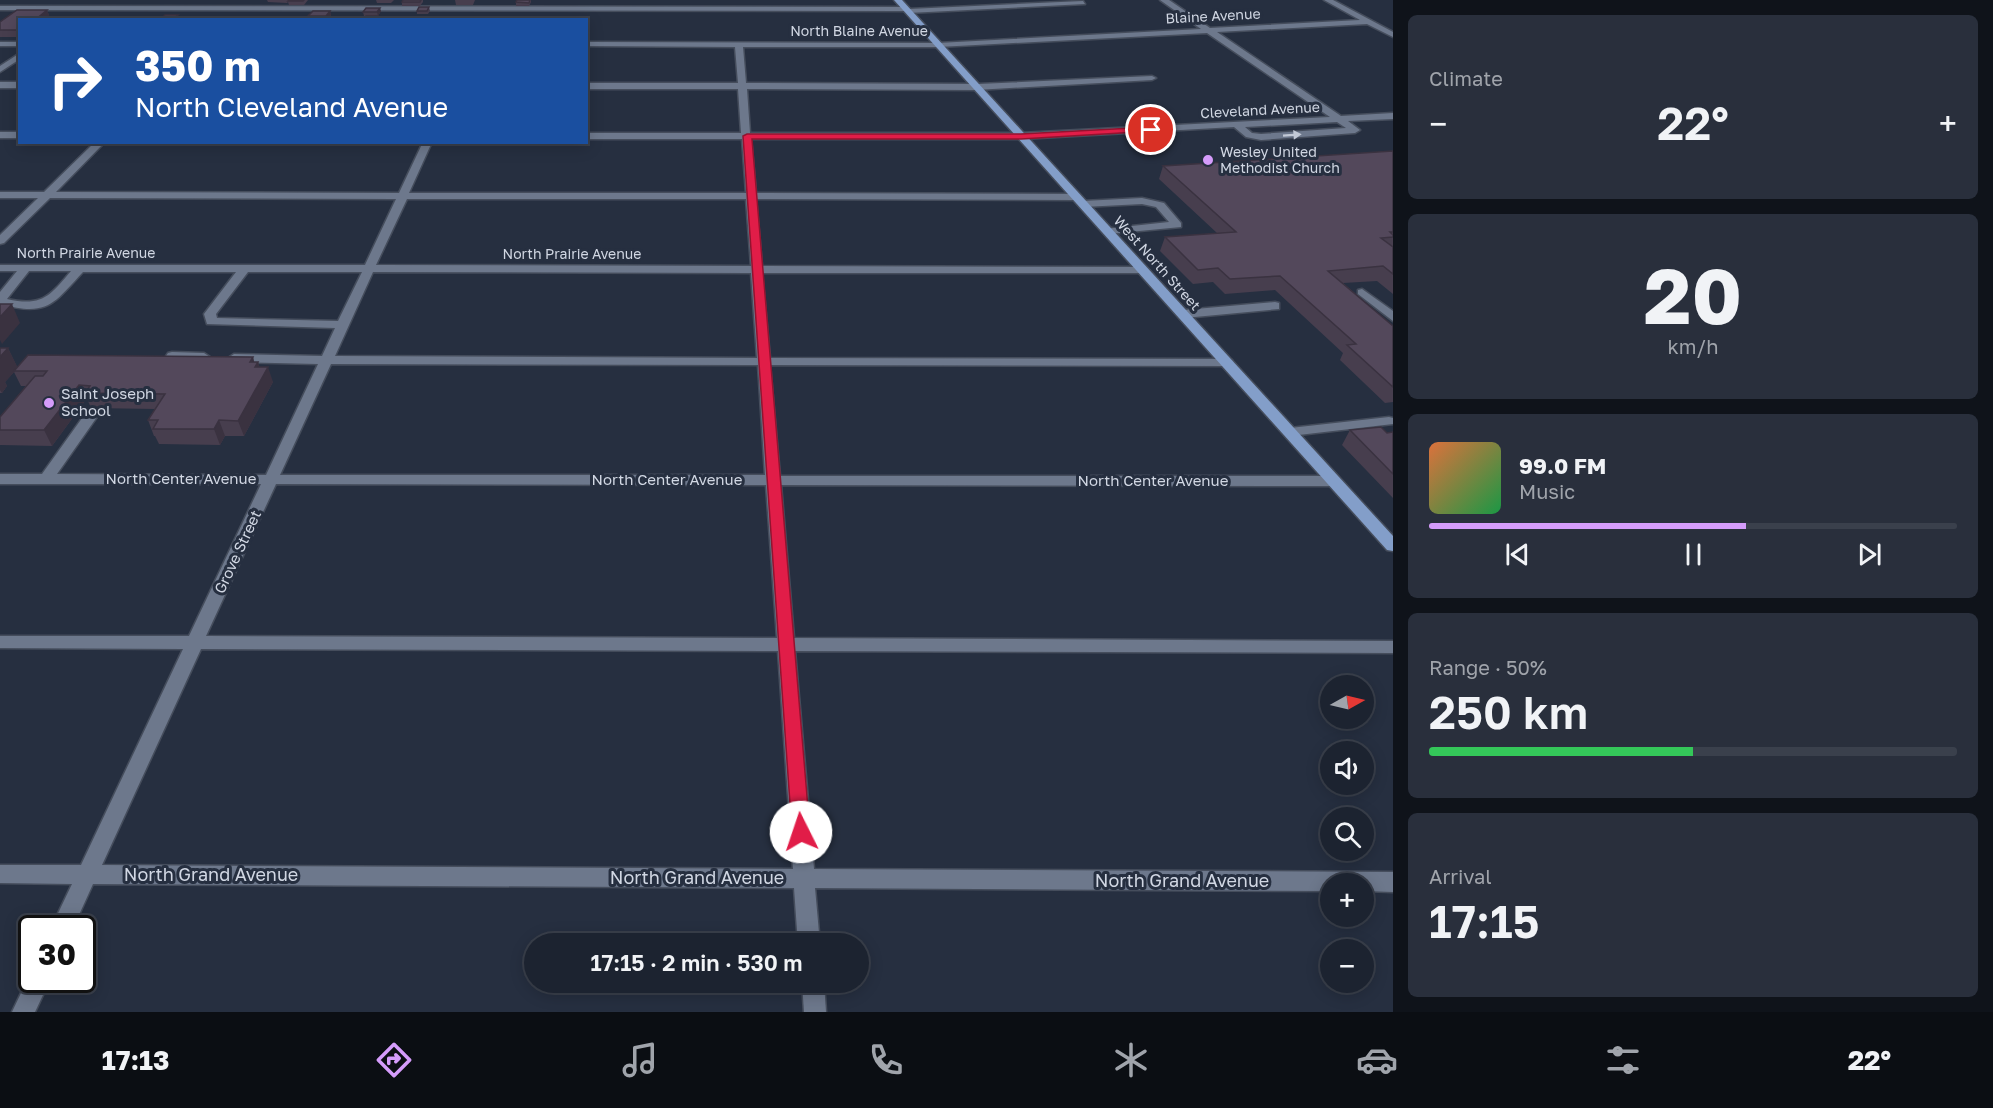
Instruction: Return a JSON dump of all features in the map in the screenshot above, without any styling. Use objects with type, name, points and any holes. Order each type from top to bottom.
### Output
[{"type":"main road","name":"West North Street","points":[[898,0],[1393,546]]},
{"type":"street","points":[[71,18],[95,0]]},
{"type":"street","points":[[230,18],[248,0]]},
{"type":"street","points":[[486,18],[494,0]]},
{"type":"street","points":[[1164,0],[1355,130],[1261,137],[1249,135],[1237,125]]},
{"type":"street","points":[[1328,0],[1393,35]]},
{"type":"street","points":[[0,8],[907,10],[1083,3]]},
{"type":"street","name":"Blaine Avenue","points":[[1132,34],[1368,22]]},
{"type":"street","name":"North Blaine Avenue","points":[[588,44],[938,45],[1132,34]]},
{"type":"street","points":[[0,44],[18,44]]},
{"type":"street","points":[[740,45],[809,933]]},
{"type":"street","points":[[0,70],[18,57]]},
{"type":"street","points":[[588,86],[976,87],[1152,78]]},
{"type":"street","points":[[0,85],[18,85]]},
{"type":"street","name":"Cleveland Avenue","points":[[588,136],[1021,136],[1393,116]]},
{"type":"street","points":[[0,135],[18,135]]},
{"type":"street","points":[[0,242],[99,144]]},
{"type":"street","name":"Grove Street","points":[[68,915],[427,144]]},
{"type":"street","points":[[0,195],[752,196],[1142,201],[1160,205],[1178,225],[1108,231]]},
{"type":"street","name":"North Prairie Avenue","points":[[0,268],[1143,270]]},
{"type":"street","points":[[26,268],[0,300],[9,303],[39,305],[47,302],[80,268]]},
{"type":"street","points":[[245,268],[210,314],[210,321],[343,326]]},
{"type":"street","points":[[1362,292],[1393,317]]},
{"type":"street","points":[[1184,314],[1275,306]]},
{"type":"street","points":[[172,356],[327,360],[1227,363]]},
{"type":"street","points":[[46,479],[90,417]]},
{"type":"street","points":[[1290,432],[1389,421]]},
{"type":"street","name":"North Center Avenue","points":[[0,479],[1334,481]]},
{"type":"street","points":[[0,642],[1393,647]]},
{"type":"street","name":"North Grand Avenue","points":[[0,874],[1393,882]]},
{"type":"street","points":[[23,1012],[32,993]]},
{"type":"street","points":[[814,993],[815,1012]]},
{"type":"building","points":[[403,0],[421,0],[420,2],[402,2]]},
{"type":"building","points":[[517,0],[530,0],[529,3],[516,2]]},
{"type":"building","points":[[419,7],[429,7],[427,11],[417,11]]},
{"type":"building","points":[[366,8],[380,8],[377,12],[363,12]]},
{"type":"building","points":[[17,10],[47,10],[37,18],[18,18],[18,30],[0,30],[0,22]]},
{"type":"building","points":[[313,11],[330,11],[326,16],[308,16]]},
{"type":"building","points":[[165,15],[178,15],[174,18],[162,18]]},
{"type":"building","points":[[366,16],[378,16],[377,18],[365,18]]},
{"type":"building","points":[[1393,151],[1393,232],[1390,232],[1393,237],[1381,238],[1393,247],[1393,274],[1383,266],[1328,271],[1393,326],[1393,387],[1347,345],[1356,344],[1280,276],[1230,279],[1218,268],[1198,270],[1165,237],[1236,232],[1163,166]]},
{"type":"building","points":[[0,304],[12,304],[0,317]]},
{"type":"building","points":[[0,348],[8,348],[0,357]]},
{"type":"building","points":[[28,355],[253,357],[250,362],[258,362],[255,367],[268,367],[238,421],[219,420],[214,429],[153,429],[158,420],[148,420],[165,394],[85,393],[90,386],[79,385],[44,430],[0,430],[0,417],[35,376],[43,376],[47,371],[14,371]]},
{"type":"building","points":[[1381,427],[1387,433],[1393,432],[1393,474],[1350,430]]},
{"type":"place","name":"Wesley United Methodist Church","points":[[1208,160]]},
{"type":"place","name":"Saint Joseph School","points":[[49,403]]},
{"type":"route","points":[[801,832],[747,136],[1021,136],[1151,130]]}]
